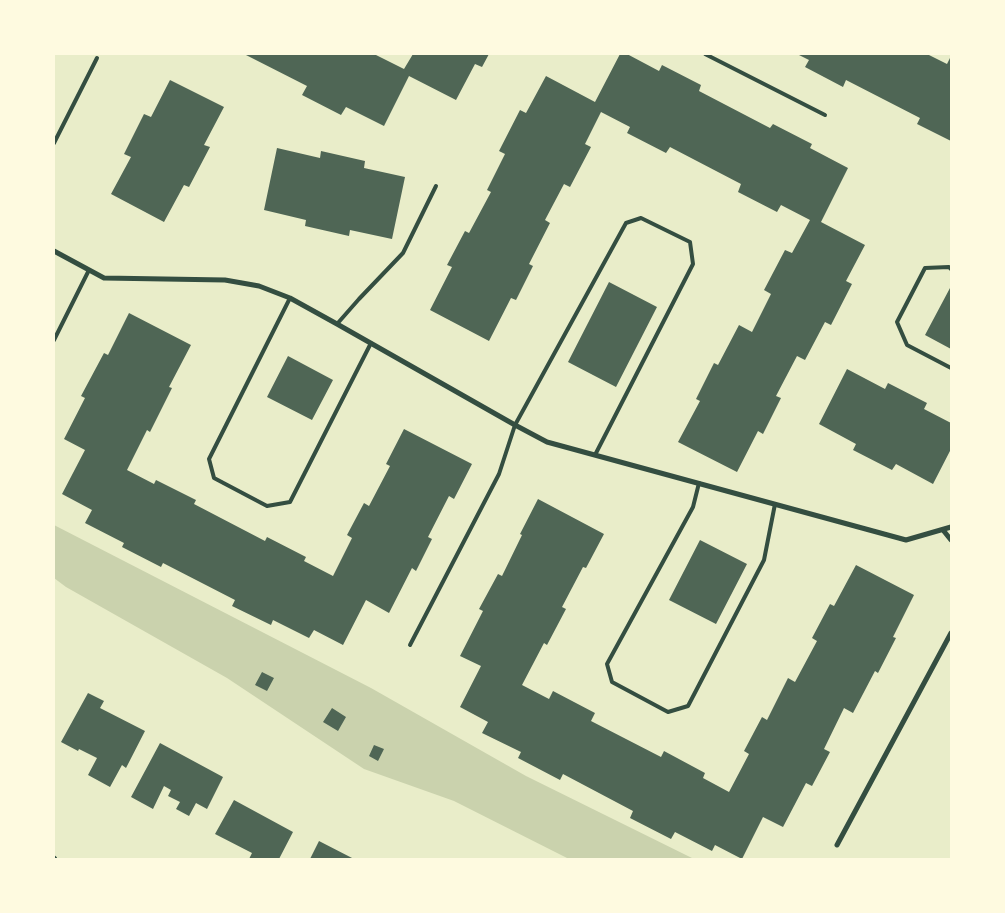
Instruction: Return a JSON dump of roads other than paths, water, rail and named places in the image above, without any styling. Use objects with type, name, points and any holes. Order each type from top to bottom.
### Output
[{"type":"street","points":[[54,251],[104,278],[224,280],[259,286],[290,298],[547,442],[906,540],[951,527]]},
{"type":"street","points":[[943,530],[951,540]]},
{"type":"street","points":[[836,845],[951,632]]},
{"type":"lane","points":[[706,54],[825,115]]},
{"type":"lane","points":[[54,143],[97,58]]},
{"type":"lane","points":[[337,324],[359,298],[403,253],[436,186]]},
{"type":"lane","points":[[410,645],[498,474],[515,425],[626,223],[641,218],[690,242],[693,264],[595,455]]},
{"type":"lane","points":[[951,269],[949,267],[925,268],[897,322],[907,345],[951,368]]},
{"type":"lane","points":[[54,340],[90,270]]},
{"type":"lane","points":[[290,298],[209,459],[214,478],[267,506],[290,502],[371,343]]},
{"type":"lane","points":[[699,484],[693,507],[606,664],[612,682],[668,712],[688,706],[764,560],[775,504]]}]
